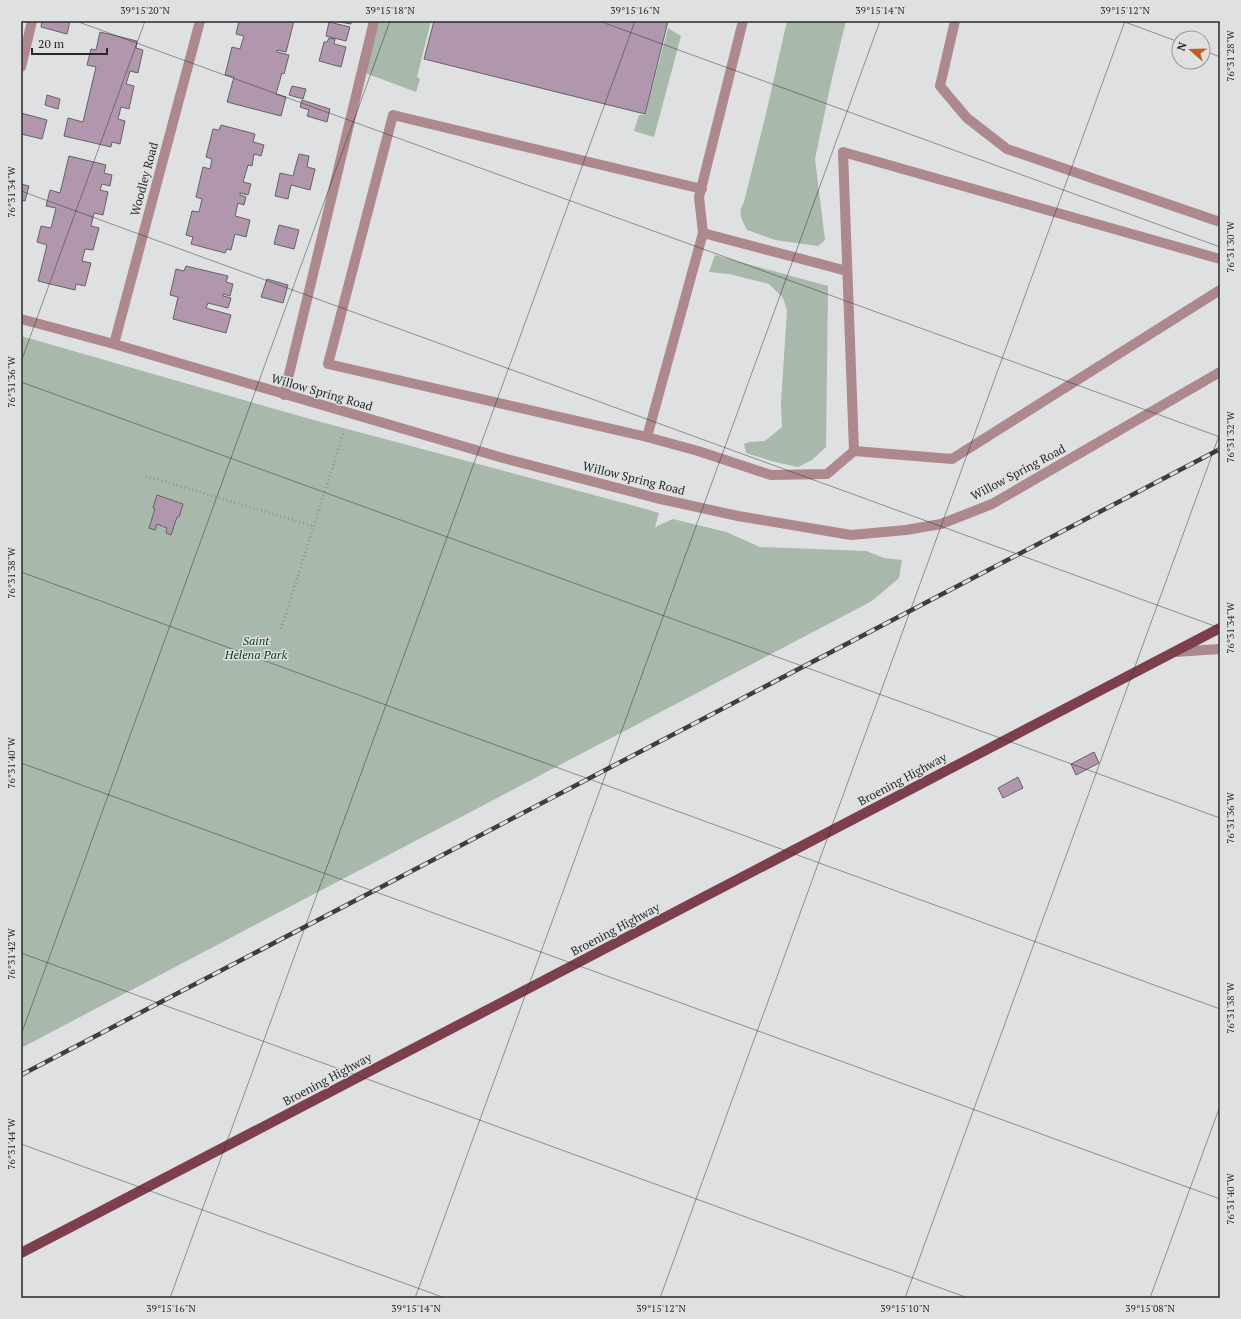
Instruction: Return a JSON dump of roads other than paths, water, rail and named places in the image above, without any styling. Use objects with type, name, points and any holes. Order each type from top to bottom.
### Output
[{"type":"main road","name":"Broening Highway","points":[[21,1253],[1220,628]]},
{"type":"street","points":[[21,67],[32,21]]},
{"type":"street","name":"Woodley Road","points":[[114,344],[200,21]]},
{"type":"street","points":[[284,395],[374,21]]},
{"type":"street","points":[[647,437],[703,233],[699,197],[743,21]]},
{"type":"street","points":[[954,21],[940,86],[967,118],[1001,144],[1007,148],[1220,222]]},
{"type":"street","points":[[702,189],[393,115],[328,364],[647,437],[698,451],[771,475],[827,474],[854,451],[952,459],[1220,290]]},
{"type":"street","points":[[854,451],[843,152],[1220,259]]},
{"type":"street","points":[[703,233],[847,271]]},
{"type":"street","name":"Willow Spring Road","points":[[21,319],[114,344],[503,458],[656,498],[738,516],[851,535],[906,530],[941,524],[992,504],[1220,372]]},
{"type":"street","points":[[1175,652],[1220,649]]},
{"type":"railway","points":[[21,1075],[1220,449]]},
{"type":"park label","name":"Saint Helena Park","points":[[256,647]]}]
